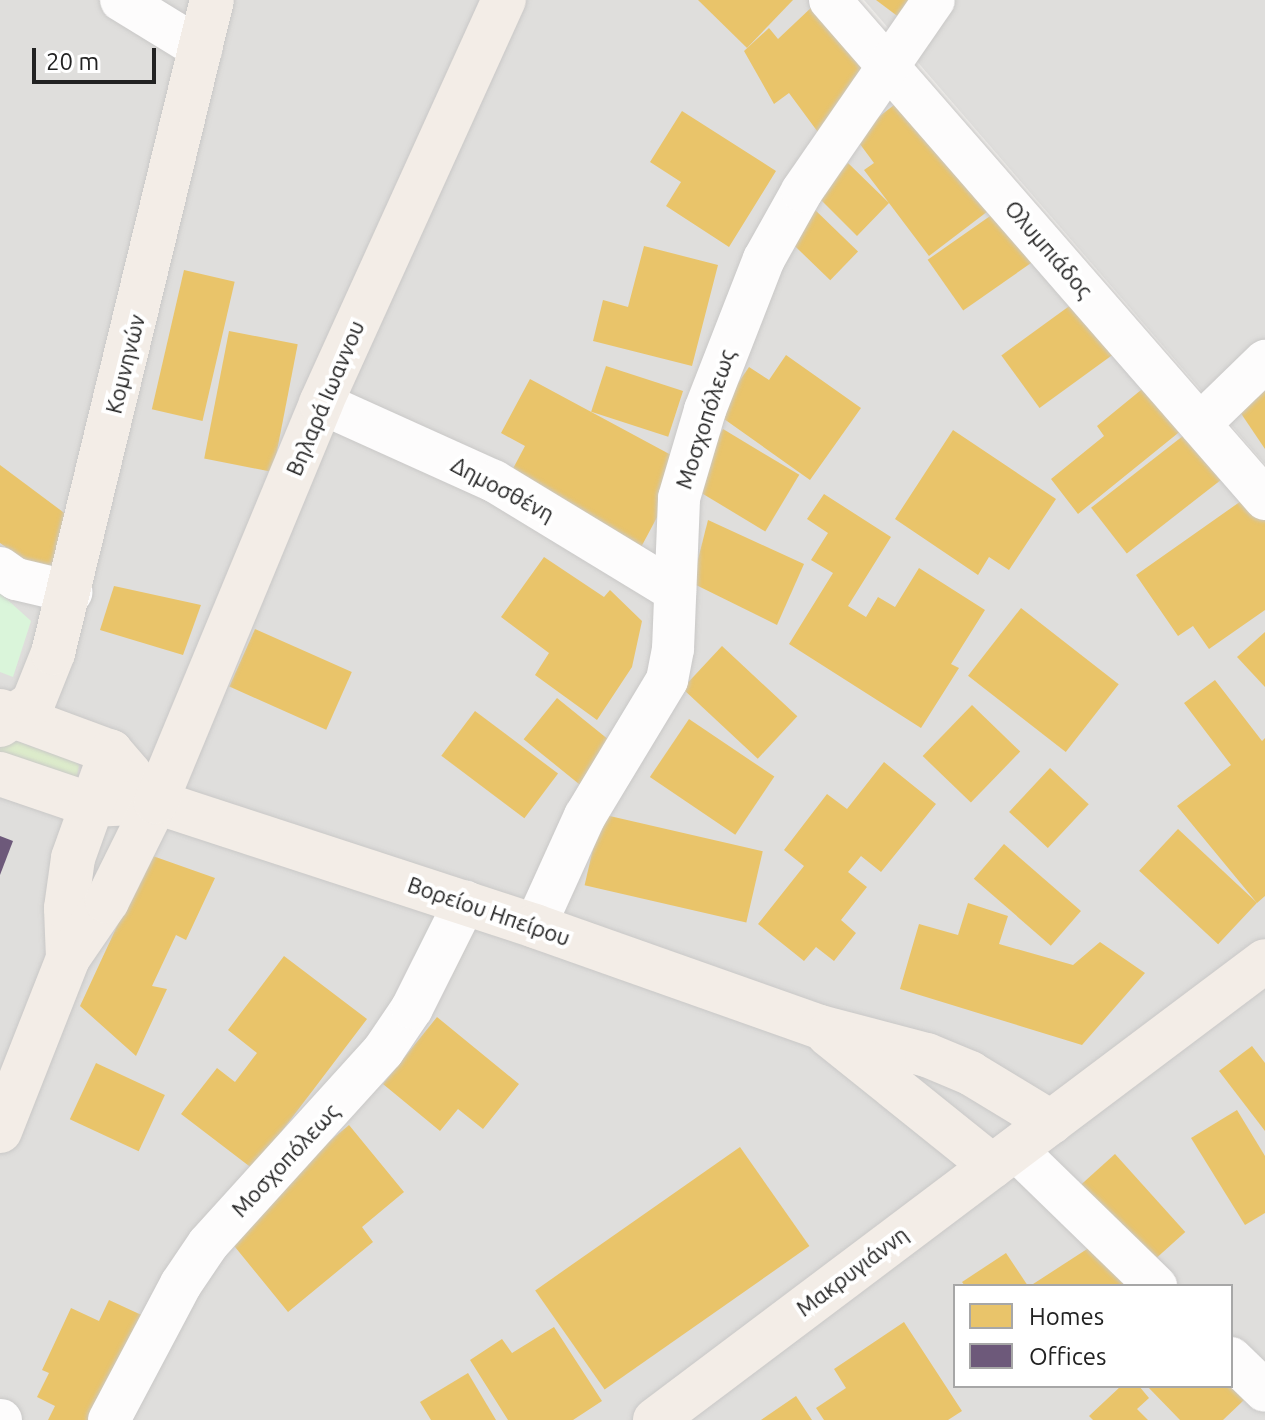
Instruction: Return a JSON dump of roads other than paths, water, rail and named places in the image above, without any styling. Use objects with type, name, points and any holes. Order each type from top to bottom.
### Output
[{"type":"main road","name":"Κομνηνών","points":[[5,717],[33,703],[44,683],[71,592],[212,0]]},
{"type":"main road","name":"Βηλαρά Ιωαννου","points":[[68,958],[107,901],[156,802],[321,403],[504,0]]},
{"type":"main road","points":[[5,717],[111,752],[156,802]]},
{"type":"main road","points":[[0,1131],[68,958],[69,879],[111,752]]},
{"type":"main road","name":"Βορείου Ηπείρου","points":[[0,774],[91,805],[156,802],[465,902],[820,1027],[927,1055],[970,1073],[1051,1122]]},
{"type":"main road","name":"Μακρυγιάννη","points":[[655,1420],[1265,961]]},
{"type":"main road","name":"Βορείου Ηπείρου","points":[[820,1027],[1003,1157]]},
{"type":"street","points":[[121,0],[201,49]]},
{"type":"street","name":"Ολυμπιάδος","points":[[830,0],[1265,499]]},
{"type":"street","name":"Μοσχοπόλεως","points":[[535,926],[585,816],[667,680],[679,498],[739,321],[787,217],[888,63],[934,0]]},
{"type":"street","points":[[1200,424],[1265,361]]},
{"type":"street","name":"Δημοσθένη","points":[[321,403],[494,481],[675,591]]},
{"type":"street","points":[[0,568],[16,579],[71,592]]},
{"type":"street","name":"Μοσχοπόλεως","points":[[109,1420],[187,1274],[242,1205],[306,1141],[383,1051],[412,1008],[465,902]]},
{"type":"street","points":[[1003,1157],[1154,1284]]},
{"type":"street","points":[[1233,1360],[1265,1391]]}]
